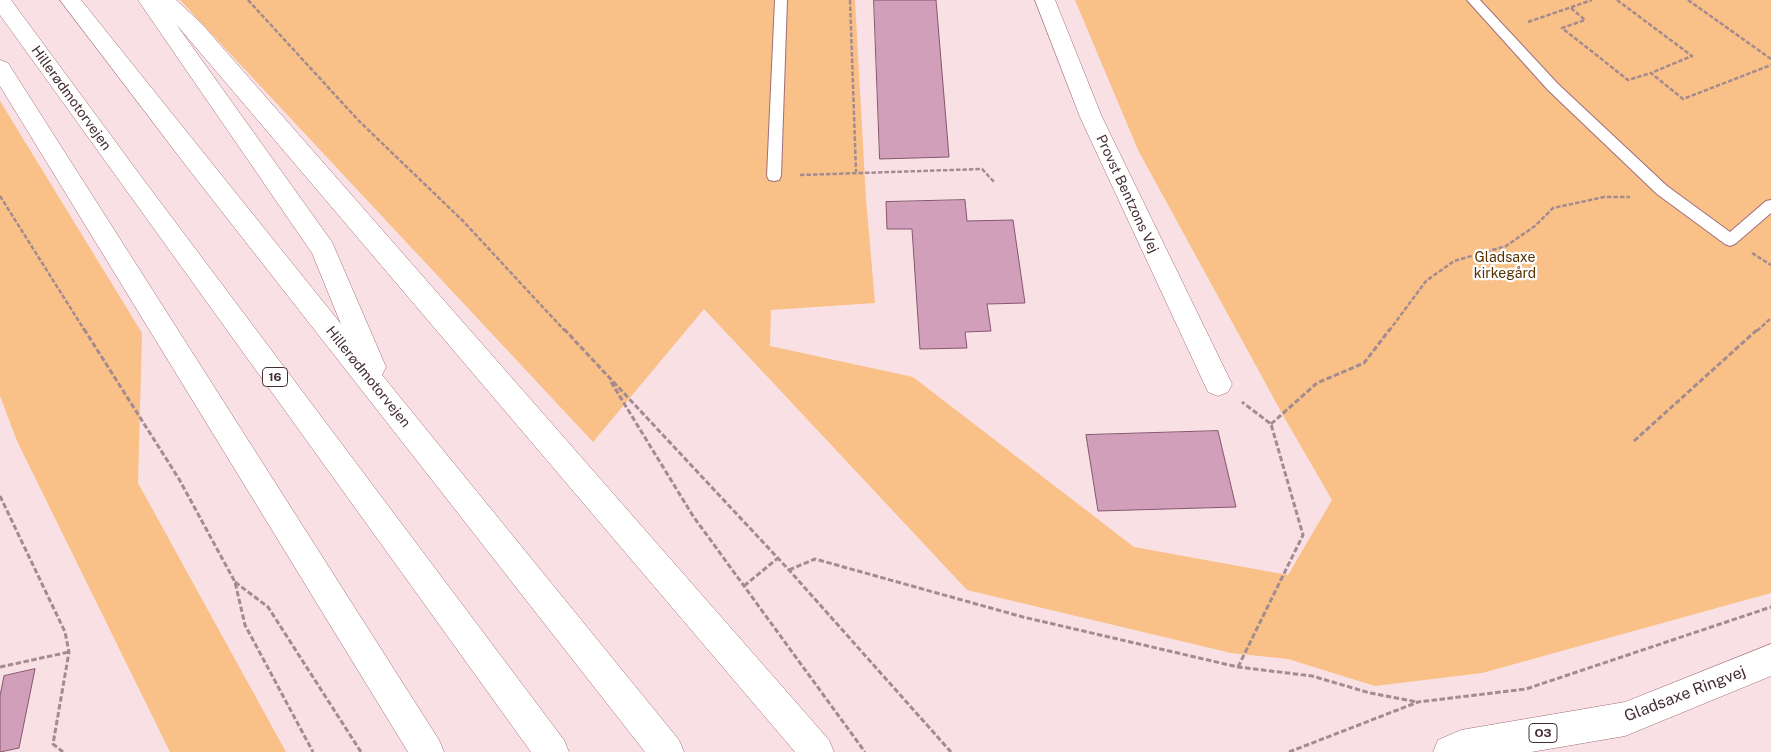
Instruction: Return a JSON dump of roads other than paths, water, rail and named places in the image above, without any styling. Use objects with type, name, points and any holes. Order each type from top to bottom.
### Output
[{"type":"main road","name":"Hillerødmotorvejen","points":[[0,0],[552,752]]},
{"type":"main road","name":"Hillerødmotorvejen","points":[[70,0],[667,752]]},
{"type":"main road","points":[[148,0],[322,249],[385,398]]},
{"type":"main road","points":[[163,0],[193,28],[817,752]]},
{"type":"main road","name":"Provst Bentzons Vej","points":[[1045,0],[1091,117],[1218,384]]},
{"type":"main road","points":[[0,68],[427,752]]},
{"type":"main road","name":"Gladsaxe Ringvej","points":[[1450,752],[1461,747],[1625,719],[1771,660]]},
{"type":"lane","points":[[774,176],[781,0]]},
{"type":"lane","points":[[1473,0],[1553,88],[1662,190],[1730,240],[1771,205]]},
{"type":"park label","name":"Gladsaxe kirkegård","points":[[1505,266]]}]
